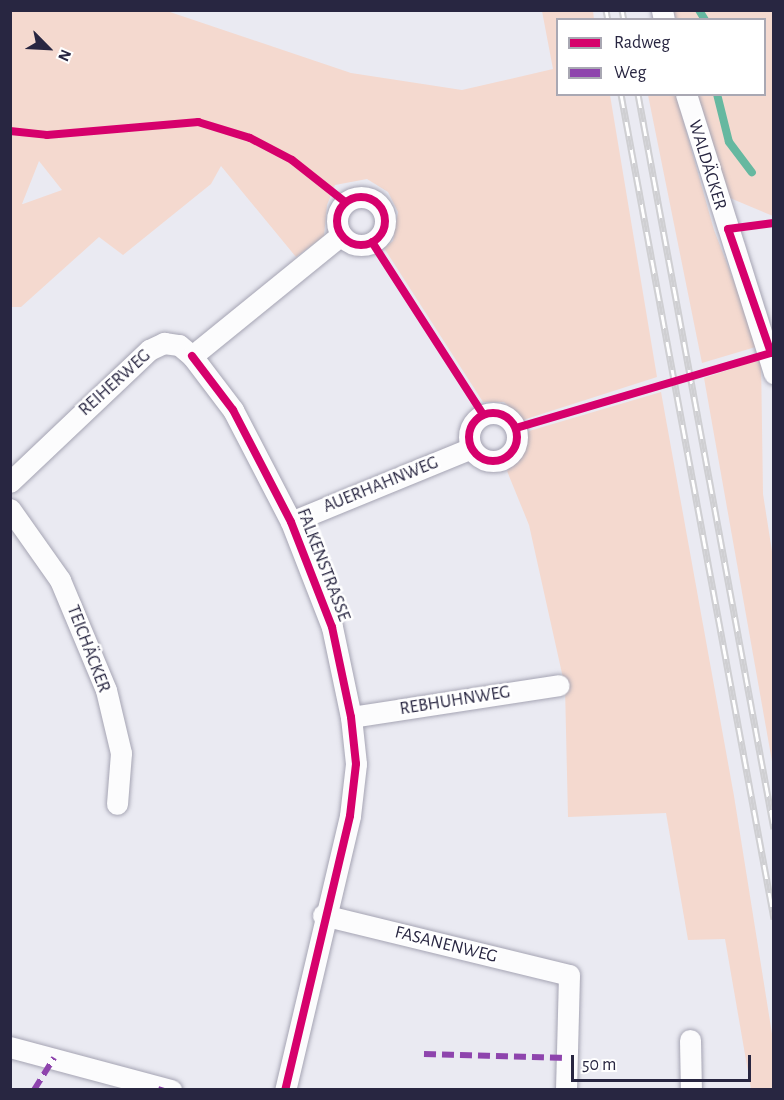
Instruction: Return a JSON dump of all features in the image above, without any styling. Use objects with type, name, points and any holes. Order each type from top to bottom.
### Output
[{"type":"street","name":"WALDÄCKER","points":[[687,96],[774,373]]},
{"type":"street","points":[[192,356],[341,235]]},
{"type":"street","name":"REIHERWEG","points":[[10,482],[149,350],[171,344],[192,356]]},
{"type":"street","name":"FALKENSTRASSE","points":[[192,356],[232,410],[291,522],[332,627],[351,717],[356,764],[350,816],[323,915],[285,1089]]},
{"type":"street","name":"AUERHAHNWEG","points":[[291,522],[471,448]]},
{"type":"street","name":"TEICHÄCKER","points":[[10,509],[60,580],[106,690],[121,753],[117,804]]},
{"type":"street","name":"REBHUHNWEG","points":[[351,717],[559,685]]},
{"type":"street","name":"FASANENWEG","points":[[323,915],[569,975],[566,1089]]},
{"type":"street","points":[[690,1040],[691,1089]]},
{"type":"street","points":[[10,1047],[171,1089]]},
{"type":"shaded area","points":[[10,11],[167,11],[351,73],[462,90],[553,69],[542,11],[593,11],[594,18],[556,18],[556,96],[610,96],[657,377],[523,420],[504,402],[483,402],[384,248],[393,241],[398,212],[388,192],[367,179],[335,185],[327,205],[324,236],[296,257],[221,166],[211,184],[123,255],[99,237],[21,307],[11,307]],"holes":[[[39,161],[62,190],[22,204]]]},
{"type":"shaded area","points":[[673,11],[773,11],[773,216],[730,198],[698,96],[766,96],[766,18],[676,18]]},
{"type":"shaded area","points":[[648,96],[676,96],[714,230],[759,346],[702,363]]},
{"type":"shaded area","points":[[761,359],[763,494],[774,564],[773,767],[704,378]]},
{"type":"shaded area","points":[[661,392],[734,796],[773,1040],[773,1089],[751,1089],[725,939],[688,940],[666,813],[568,817],[565,687],[529,525],[507,471],[522,457],[529,431]]},
{"type":"waterway","points":[[699,10],[704,18]]},
{"type":"waterway","points":[[718,96],[729,142],[752,172]]},
{"type":"railway","points":[[606,10],[608,18]]},
{"type":"railway","points":[[622,10],[624,18]]},
{"type":"railway","points":[[621,96],[774,919]]},
{"type":"railway","points":[[638,96],[774,829]]},
{"type":"marked path","points":[[424,1054],[568,1058]]},
{"type":"marked path","points":[[34,1090],[54,1058]]},
{"type":"cycle path","points":[[10,131],[47,135],[198,122],[250,138],[292,160],[345,202]]},
{"type":"cycle path","points":[[356,197],[366,197],[378,204],[385,216],[385,221],[385,226],[378,238],[366,245],[356,245],[341,234],[337,226],[337,216],[348,201],[356,197]]},
{"type":"cycle path","points":[[516,428],[771,353],[728,229],[774,223]]},
{"type":"cycle path","points":[[372,242],[483,414]]},
{"type":"cycle path","points":[[192,356],[233,410],[291,522],[332,627],[351,717],[356,764],[350,816],[285,1090]]},
{"type":"cycle path","points":[[488,413],[498,413],[510,420],[517,432],[517,437],[517,442],[510,454],[498,461],[488,461],[473,450],[469,442],[469,432],[480,417],[488,413]]}]
